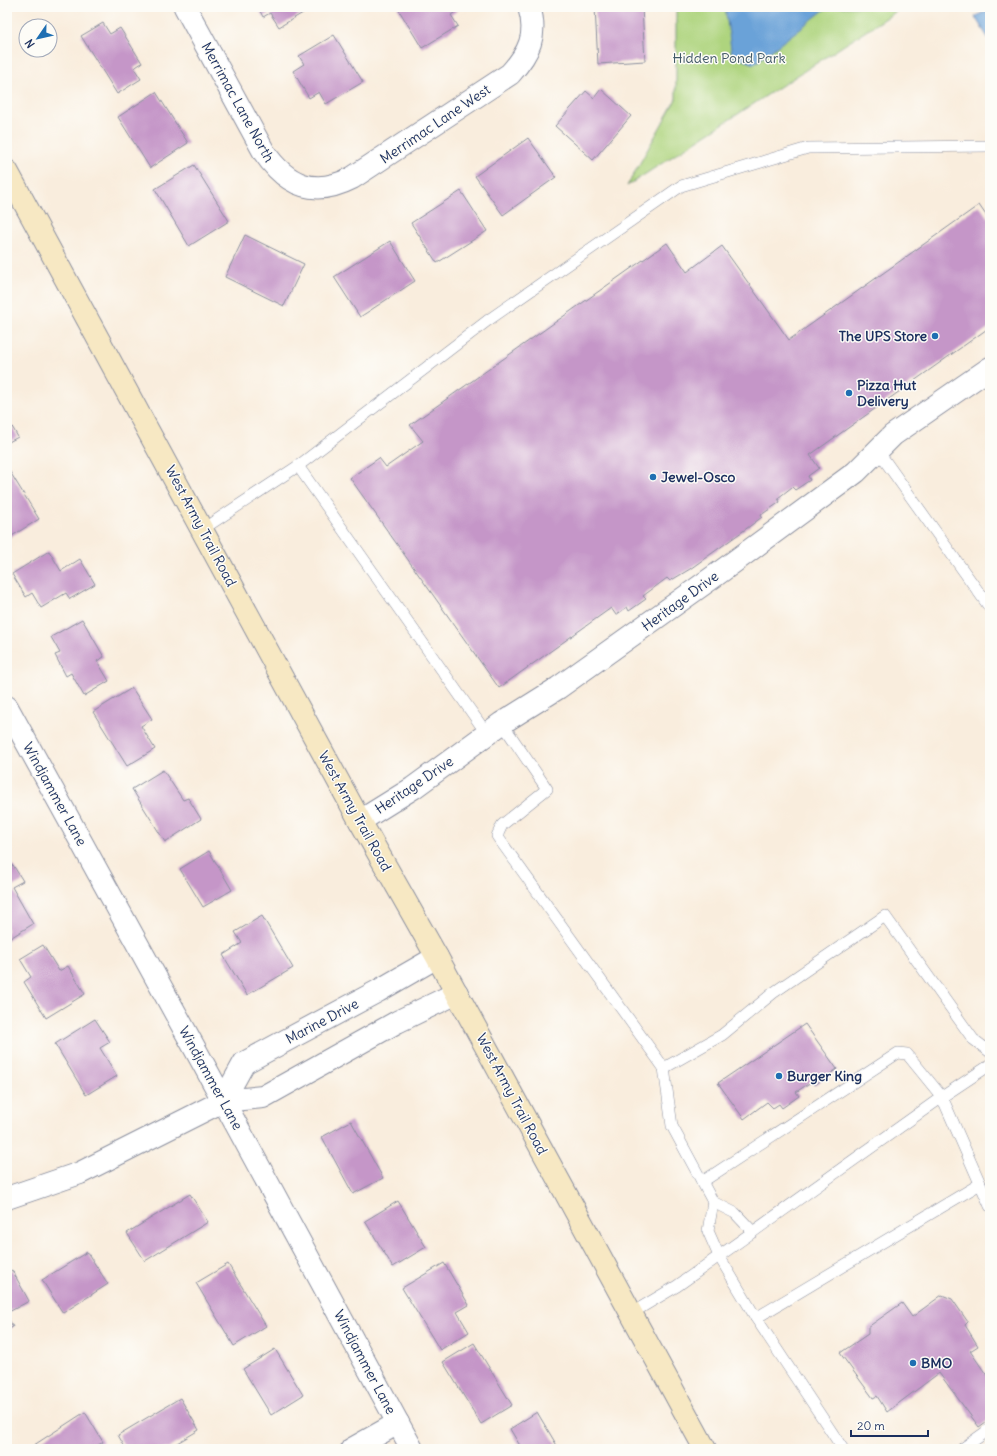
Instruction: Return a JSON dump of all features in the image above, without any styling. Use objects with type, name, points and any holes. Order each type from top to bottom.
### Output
[{"type":"main road","name":"West Army Trail Road","points":[[7,171],[203,529],[360,821],[457,993],[630,1314],[705,1449]]},
{"type":"street","name":"Merrimac Lane North","points":[[185,7],[264,152],[274,167],[289,179],[303,186]]},
{"type":"street","name":"Merrimac Lane West","points":[[303,186],[321,189],[338,186],[510,74],[522,60],[533,33],[531,14]]},
{"type":"street","name":"Heritage Drive","points":[[360,821],[412,788],[495,728],[558,688],[856,472],[893,435],[990,368]]},
{"type":"street","name":"Windjammer Lane","points":[[7,707],[412,1449]]},
{"type":"street","name":"Marine Drive","points":[[223,1101],[244,1063],[378,991],[437,957]]},
{"type":"street","points":[[7,1198],[80,1173],[223,1101],[263,1097],[397,1022],[457,993]]},
{"type":"street","points":[[352,1449],[398,1424]]},
{"type":"lane","points":[[203,529],[298,466],[487,321],[681,186],[808,148],[990,146]]},
{"type":"lane","points":[[878,451],[990,608]]},
{"type":"lane","points":[[298,466],[495,728],[547,789],[502,825],[497,836],[664,1068],[672,1126],[713,1202],[735,1213],[753,1232]]},
{"type":"lane","points":[[664,1068],[722,1035],[773,993],[885,916],[973,1038],[990,1052]]},
{"type":"lane","points":[[702,1182],[898,1053],[907,1054],[942,1098],[990,1206]]},
{"type":"lane","points":[[630,1314],[677,1286],[990,1065]]},
{"type":"lane","points":[[756,1318],[980,1184]]},
{"type":"lane","points":[[713,1202],[708,1231],[719,1256],[756,1318],[843,1449]]},
{"type":"lane","points":[[962,1449],[990,1429]]},
{"type":"green space","name":"Hidden Pond Park","points":[[676,7],[903,7],[627,186],[676,99]]},
{"type":"water","points":[[725,7],[828,7],[754,64],[732,56]]},
{"type":"water","points":[[990,8],[990,41],[975,17]]},
{"type":"building","points":[[258,7],[313,7],[279,27],[270,13],[263,17]]},
{"type":"building","points":[[397,7],[457,7],[458,10],[451,15],[458,26],[422,48]]},
{"type":"building","points":[[595,7],[642,7],[645,61],[598,64]]},
{"type":"building","points":[[103,23],[110,34],[120,28],[142,63],[134,68],[141,79],[117,94],[81,36]]},
{"type":"building","points":[[334,35],[363,82],[326,104],[319,92],[309,98],[293,71],[304,64],[299,56]]},
{"type":"building","points":[[601,89],[631,116],[593,160],[555,126],[586,91],[594,98]]},
{"type":"building","points":[[156,92],[188,143],[150,168],[118,117]]},
{"type":"building","points":[[528,138],[556,177],[503,215],[475,176]]},
{"type":"building","points":[[194,165],[229,221],[189,246],[155,189]]},
{"type":"building","points":[[461,191],[487,231],[437,263],[411,223]]},
{"type":"building","points":[[979,205],[990,221],[990,327],[810,455],[819,468],[808,476],[810,480],[795,490],[792,487],[778,498],[780,502],[761,515],[762,517],[750,526],[690,569],[670,581],[667,578],[643,596],[646,599],[629,611],[627,607],[616,615],[611,608],[499,688],[350,478],[379,458],[386,467],[423,441],[410,425],[667,243],[687,272],[722,246],[789,340]]},
{"type":"building","points":[[245,235],[304,264],[284,306],[225,277]]},
{"type":"building","points":[[390,241],[415,281],[360,317],[334,277]]},
{"type":"building","points":[[7,418],[18,437],[7,443]]},
{"type":"building","points":[[7,467],[39,519],[7,539]]},
{"type":"building","points":[[49,551],[61,571],[80,559],[95,584],[70,599],[66,593],[41,608],[32,593],[26,597],[12,574]]},
{"type":"building","points":[[82,619],[104,657],[97,661],[109,681],[84,696],[71,673],[66,676],[55,655],[60,653],[51,637]]},
{"type":"building","points":[[132,688],[152,719],[141,726],[155,749],[127,766],[93,712]]},
{"type":"building","points":[[163,770],[183,800],[188,798],[201,819],[165,842],[132,789]]},
{"type":"building","points":[[209,851],[232,890],[203,907],[180,869]]},
{"type":"building","points":[[13,865],[23,881],[12,887],[33,924],[7,940],[7,868]]},
{"type":"building","points":[[262,916],[293,968],[247,995],[223,955],[242,943],[235,932]]},
{"type":"building","points":[[43,945],[59,971],[68,966],[85,994],[46,1018],[24,982],[31,977],[20,959]]},
{"type":"building","points":[[95,1019],[110,1042],[100,1048],[117,1076],[86,1095],[55,1044]]},
{"type":"building","name":"Burger King","points":[[805,1024],[837,1069],[815,1085],[811,1082],[796,1092],[799,1096],[782,1108],[779,1104],[773,1108],[767,1102],[744,1119],[718,1083]]},
{"type":"building","points":[[351,1121],[383,1178],[353,1194],[322,1137]]},
{"type":"building","points":[[190,1194],[208,1222],[145,1261],[127,1233]]},
{"type":"building","points":[[398,1201],[426,1247],[393,1267],[365,1221]]},
{"type":"building","points":[[87,1252],[108,1284],[63,1313],[42,1280]]},
{"type":"building","points":[[444,1263],[469,1305],[457,1312],[469,1332],[440,1350],[402,1288]]},
{"type":"building","points":[[228,1264],[266,1326],[234,1346],[196,1283]]},
{"type":"building","points":[[12,1270],[29,1301],[7,1313],[7,1273]]},
{"type":"building","name":"BMO","points":[[942,1295],[952,1299],[968,1322],[965,1325],[978,1346],[970,1351],[990,1380],[990,1419],[979,1427],[939,1373],[887,1412],[877,1396],[873,1398],[840,1353],[868,1334],[868,1327],[902,1303],[912,1317]]},
{"type":"building","points":[[7,1316],[13,1327],[7,1330]]},
{"type":"building","points":[[474,1343],[512,1405],[481,1424],[443,1362]]},
{"type":"building","points":[[275,1349],[303,1395],[271,1415],[243,1369]]},
{"type":"building","points":[[180,1398],[199,1430],[167,1449],[126,1449],[118,1435]]},
{"type":"building","points":[[85,1412],[103,1442],[92,1449],[32,1449],[31,1447]]},
{"type":"building","points":[[537,1412],[559,1449],[522,1449],[510,1429]]},
{"type":"place","name":"The UPS Store","points":[[935,336]]},
{"type":"place","name":"Pizza Hut Delivery","points":[[849,393]]},
{"type":"place","name":"Jewel-Osco","points":[[653,477]]},
{"type":"place","name":"Burger King","points":[[779,1076]]},
{"type":"place","name":"BMO","points":[[913,1363]]}]
